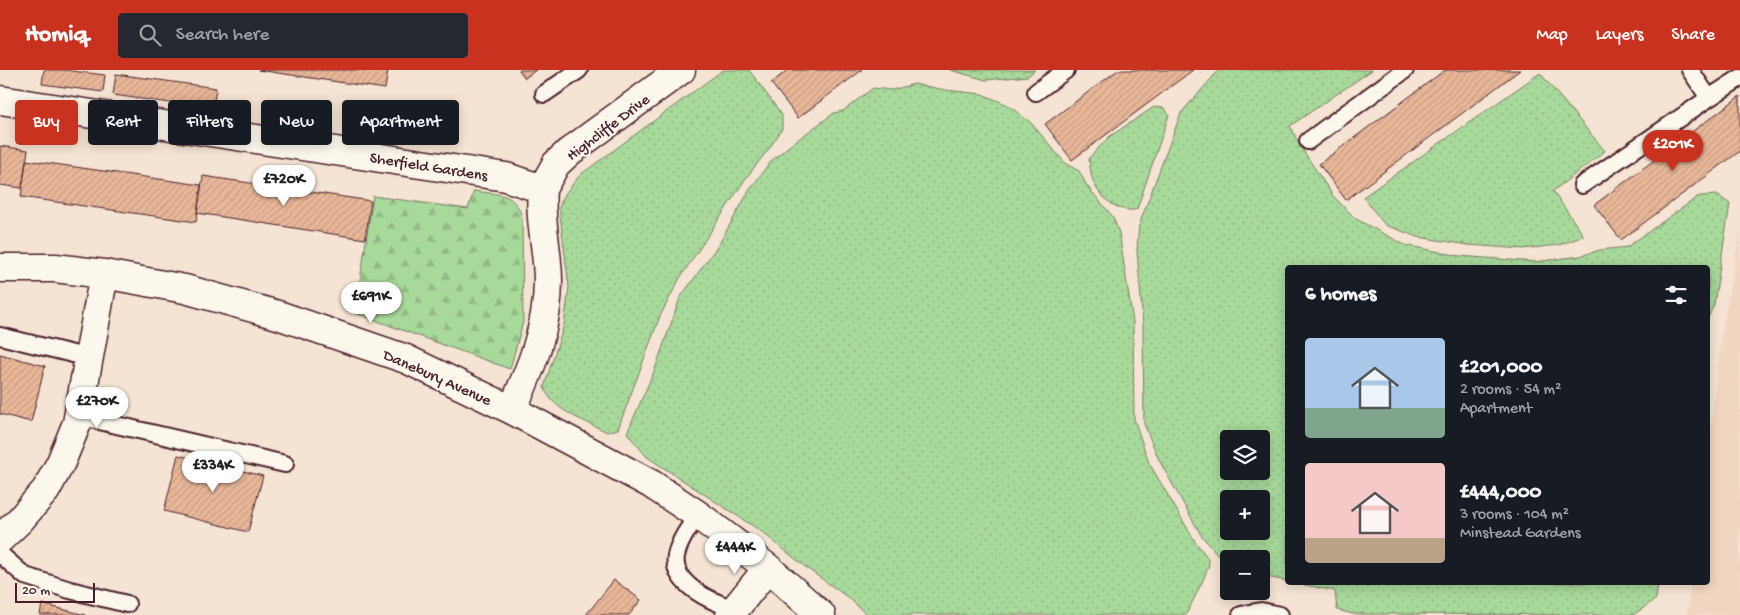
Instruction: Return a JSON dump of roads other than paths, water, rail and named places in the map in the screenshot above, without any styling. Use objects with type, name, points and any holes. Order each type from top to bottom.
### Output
[{"type":"street","name":"Highcliffe Drive","points":[[542,189],[556,164],[569,152],[681,70]]},
{"type":"street","name":"Sherfield Gardens","points":[[0,100],[506,177],[542,189]]},
{"type":"street","points":[[512,410],[534,360],[545,320],[548,280],[541,204],[542,189]]},
{"type":"street","name":"Danebury Avenue","points":[[0,268],[55,268],[104,274],[185,290],[278,315],[406,359],[512,410],[651,484],[698,515],[768,568],[821,615]]},
{"type":"street","points":[[0,539],[19,521],[46,490],[77,423],[104,274]]},
{"type":"street","points":[[732,612],[768,568]]},
{"type":"lane","points":[[544,94],[579,70]]},
{"type":"lane","points":[[1036,92],[1066,70]]},
{"type":"lane","points":[[1308,141],[1405,70]]},
{"type":"lane","points":[[1690,70],[1709,98]]},
{"type":"lane","points":[[1582,185],[1740,78]]},
{"type":"lane","points":[[0,336],[89,358]]},
{"type":"lane","points":[[78,416],[284,464]]},
{"type":"lane","points":[[698,515],[686,533],[676,557],[678,573],[693,590],[732,612]]},
{"type":"lane","points":[[0,554],[25,576],[70,590],[127,604]]},
{"type":"lane","points":[[1241,615],[1261,611],[1280,615]]}]
